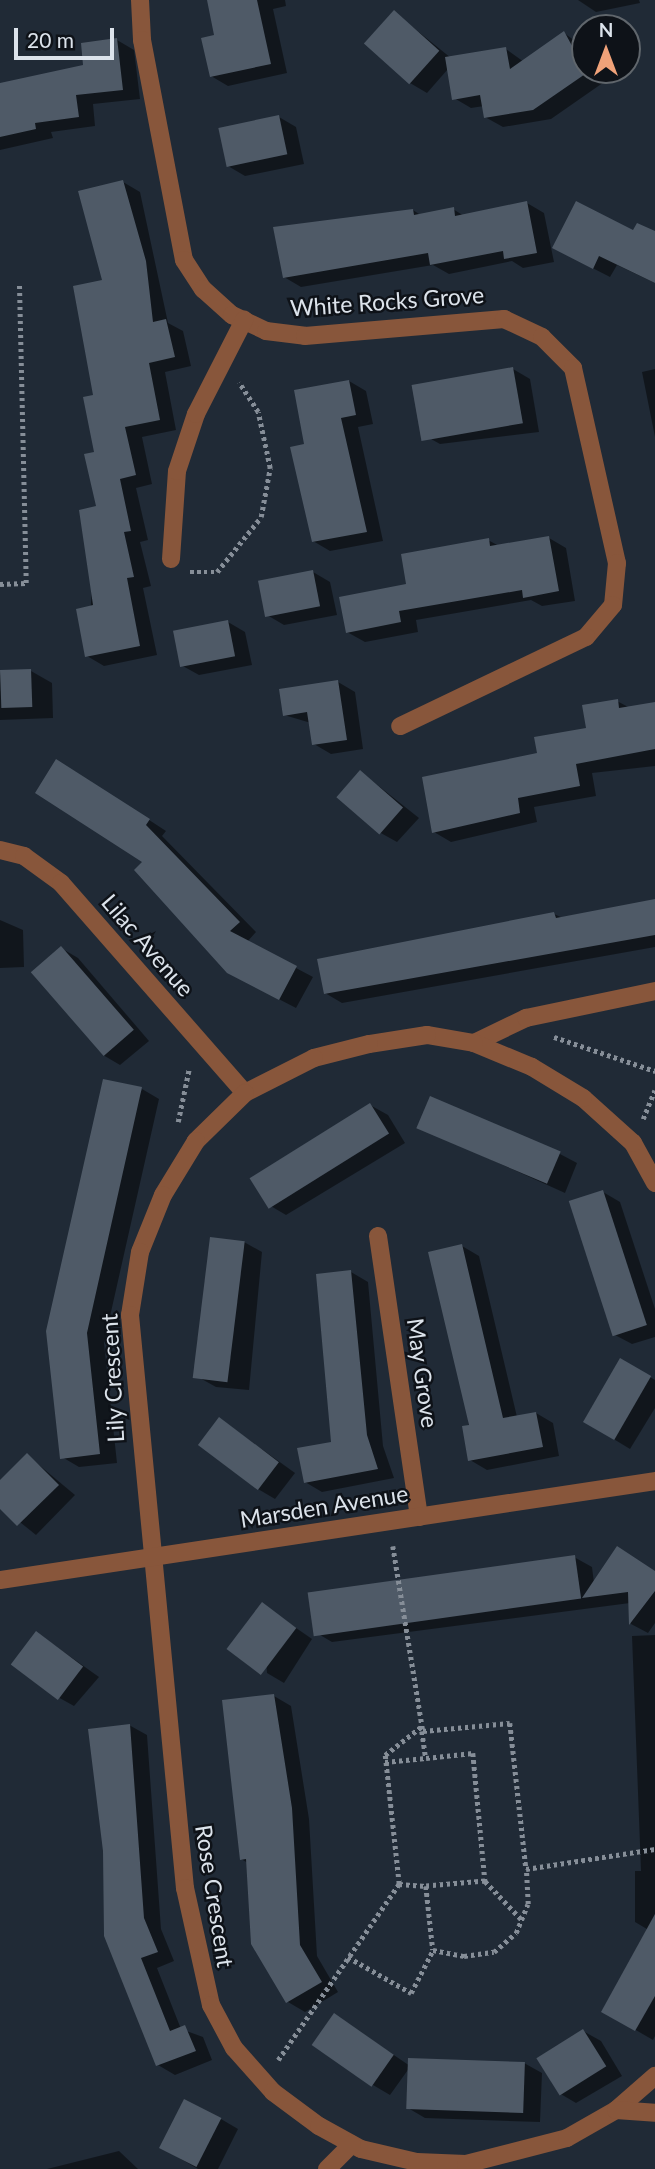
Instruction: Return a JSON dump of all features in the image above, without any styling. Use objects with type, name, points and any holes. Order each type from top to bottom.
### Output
[{"type":"street","name":"White Rocks Grove","points":[[141,0],[142,40],[184,260],[203,289],[244,320],[304,336],[505,319],[542,337],[573,369],[617,563],[613,605],[586,637],[400,726]]},
{"type":"street","points":[[171,559],[177,471],[244,320]]},
{"type":"street","name":"Lilac Avenue","points":[[0,850],[24,856],[61,883],[245,1093]]},
{"type":"street","points":[[474,1043],[526,1017],[655,991]]},
{"type":"street","name":"Lily Crescent","points":[[151,1557],[130,1315],[140,1252],[163,1195],[196,1142],[245,1093],[314,1058],[369,1044],[427,1035],[474,1043],[533,1067],[583,1098],[633,1143],[655,1183]]},
{"type":"street","name":"May Grove","points":[[378,1236],[419,1517]]},
{"type":"street","name":"Marsden Avenue","points":[[0,1580],[655,1481]]},
{"type":"street","name":"Rose Crescent","points":[[151,1557],[195,1951],[211,2005],[234,2048],[263,2081],[352,2144],[417,2162],[466,2164],[566,2138],[616,2110],[655,2076]]},
{"type":"street","points":[[616,2110],[655,2113]]},
{"type":"street","points":[[327,2169],[352,2144]]},
{"type":"path","points":[[0,584],[26,583],[19,283]]},
{"type":"path","points":[[171,559],[184,573],[217,572],[261,517],[270,468],[258,412],[224,360]]},
{"type":"path","points":[[526,1017],[565,1045],[655,1071]]},
{"type":"path","points":[[177,1129],[196,1037]]},
{"type":"path","points":[[389,1521],[425,1758]]},
{"type":"path","points":[[422,1726],[423,1731],[510,1723],[528,1904],[522,1920],[494,1952],[464,1956],[433,1950]]},
{"type":"path","points":[[263,2081],[399,1884],[385,1755],[422,1726]]},
{"type":"path","points":[[385,1762],[473,1754],[485,1881],[522,1920]]},
{"type":"path","points":[[526,1869],[655,1849]]},
{"type":"path","points":[[399,1884],[426,1886],[485,1881]]},
{"type":"path","points":[[348,1957],[411,1993],[433,1950],[426,1886]]},
{"type":"building","points":[[207,0],[257,0],[271,64],[210,77],[201,38],[214,35]]},
{"type":"building","points":[[394,10],[439,51],[409,84],[364,43]]},
{"type":"building","points":[[564,31],[571,44],[571,84],[533,110],[484,118],[480,95],[452,100],[445,57],[506,47],[510,69]]},
{"type":"building","points":[[117,38],[123,90],[76,95],[79,117],[35,123],[36,129],[0,137],[0,83],[83,65],[81,43]]},
{"type":"building","points":[[279,115],[287,154],[227,167],[218,128]]},
{"type":"building","points":[[123,180],[146,261],[153,322],[166,319],[175,357],[149,363],[160,420],[125,427],[136,475],[120,479],[131,531],[124,532],[134,577],[127,578],[140,646],[85,657],[76,609],[93,605],[79,510],[96,506],[84,454],[94,452],[83,397],[93,395],[73,286],[102,280],[78,191]]},
{"type":"building","points":[[527,201],[537,253],[504,259],[503,251],[430,265],[428,253],[283,278],[273,227],[413,209],[414,215],[454,207],[455,216]]},
{"type":"building","points":[[576,201],[633,230],[637,223],[655,231],[655,283],[599,256],[593,269],[552,248]]},
{"type":"building","points":[[513,367],[523,423],[421,441],[412,385]]},
{"type":"building","points":[[349,380],[356,415],[341,418],[367,532],[312,542],[290,447],[304,444],[294,390]]},
{"type":"building","points":[[549,536],[559,591],[523,598],[522,590],[399,611],[401,622],[346,633],[339,597],[406,584],[401,554],[489,538],[490,546]]},
{"type":"building","points":[[313,570],[320,606],[265,617],[258,581]]},
{"type":"building","points":[[228,620],[235,656],[180,667],[173,631]]},
{"type":"building","points":[[31,669],[32,707],[1,708],[0,670]]},
{"type":"building","points":[[338,680],[347,740],[312,745],[307,712],[283,716],[279,689]]},
{"type":"building","points":[[618,699],[619,708],[655,702],[655,749],[576,764],[580,786],[518,798],[520,813],[432,833],[422,777],[537,753],[534,737],[586,728],[582,705]]},
{"type":"building","points":[[56,759],[150,819],[146,825],[240,922],[230,931],[297,966],[279,1000],[227,973],[134,870],[142,862],[35,793]]},
{"type":"building","points":[[360,770],[403,807],[379,835],[336,797]]},
{"type":"building","points":[[655,899],[655,935],[324,994],[317,959],[554,912],[556,918]]},
{"type":"building","points":[[61,946],[134,1030],[104,1056],[31,972]]},
{"type":"building","points":[[103,1079],[142,1087],[87,1333],[100,1454],[60,1459],[46,1331]]},
{"type":"building","points":[[430,1096],[561,1151],[547,1184],[416,1128]]},
{"type":"building","points":[[370,1103],[389,1134],[269,1209],[250,1178]]},
{"type":"building","points":[[603,1190],[647,1325],[613,1336],[569,1201]]},
{"type":"building","points":[[210,1237],[245,1241],[227,1382],[193,1378]]},
{"type":"building","points":[[462,1244],[503,1418],[536,1412],[543,1447],[468,1461],[462,1426],[469,1425],[428,1252]]},
{"type":"building","points":[[351,1270],[367,1435],[378,1469],[304,1483],[297,1448],[331,1442],[316,1274]]},
{"type":"building","points":[[620,1358],[651,1376],[614,1440],[583,1422]]},
{"type":"building","points":[[219,1417],[279,1462],[258,1490],[198,1445]]},
{"type":"building","points":[[27,1453],[59,1485],[17,1526],[0,1509],[0,1480]]},
{"type":"building","points":[[617,1546],[655,1571],[655,1591],[629,1625],[628,1592],[582,1598]]},
{"type":"building","points":[[575,1555],[581,1599],[314,1636],[308,1593]]},
{"type":"building","points":[[262,1602],[296,1628],[261,1675],[226,1649]]},
{"type":"building","points":[[36,1631],[83,1667],[58,1700],[11,1665]]},
{"type":"building","points":[[274,1694],[292,1808],[300,1945],[322,1982],[286,2003],[251,1944],[246,1859],[240,1860],[222,1700]]},
{"type":"building","points":[[130,1724],[144,1918],[158,1952],[141,1958],[170,2031],[185,2025],[196,2051],[156,2066],[104,1936],[103,1851],[88,1729]]},
{"type":"building","points":[[655,1914],[655,1996],[635,2031],[601,2012]]},
{"type":"building","points":[[334,2013],[394,2055],[371,2087],[312,2045]]},
{"type":"building","points":[[583,2029],[606,2066],[560,2095],[536,2058]]},
{"type":"building","points":[[408,2058],[525,2062],[523,2113],[406,2109]]},
{"type":"building","points":[[184,2099],[221,2118],[196,2167],[159,2148]]}]
